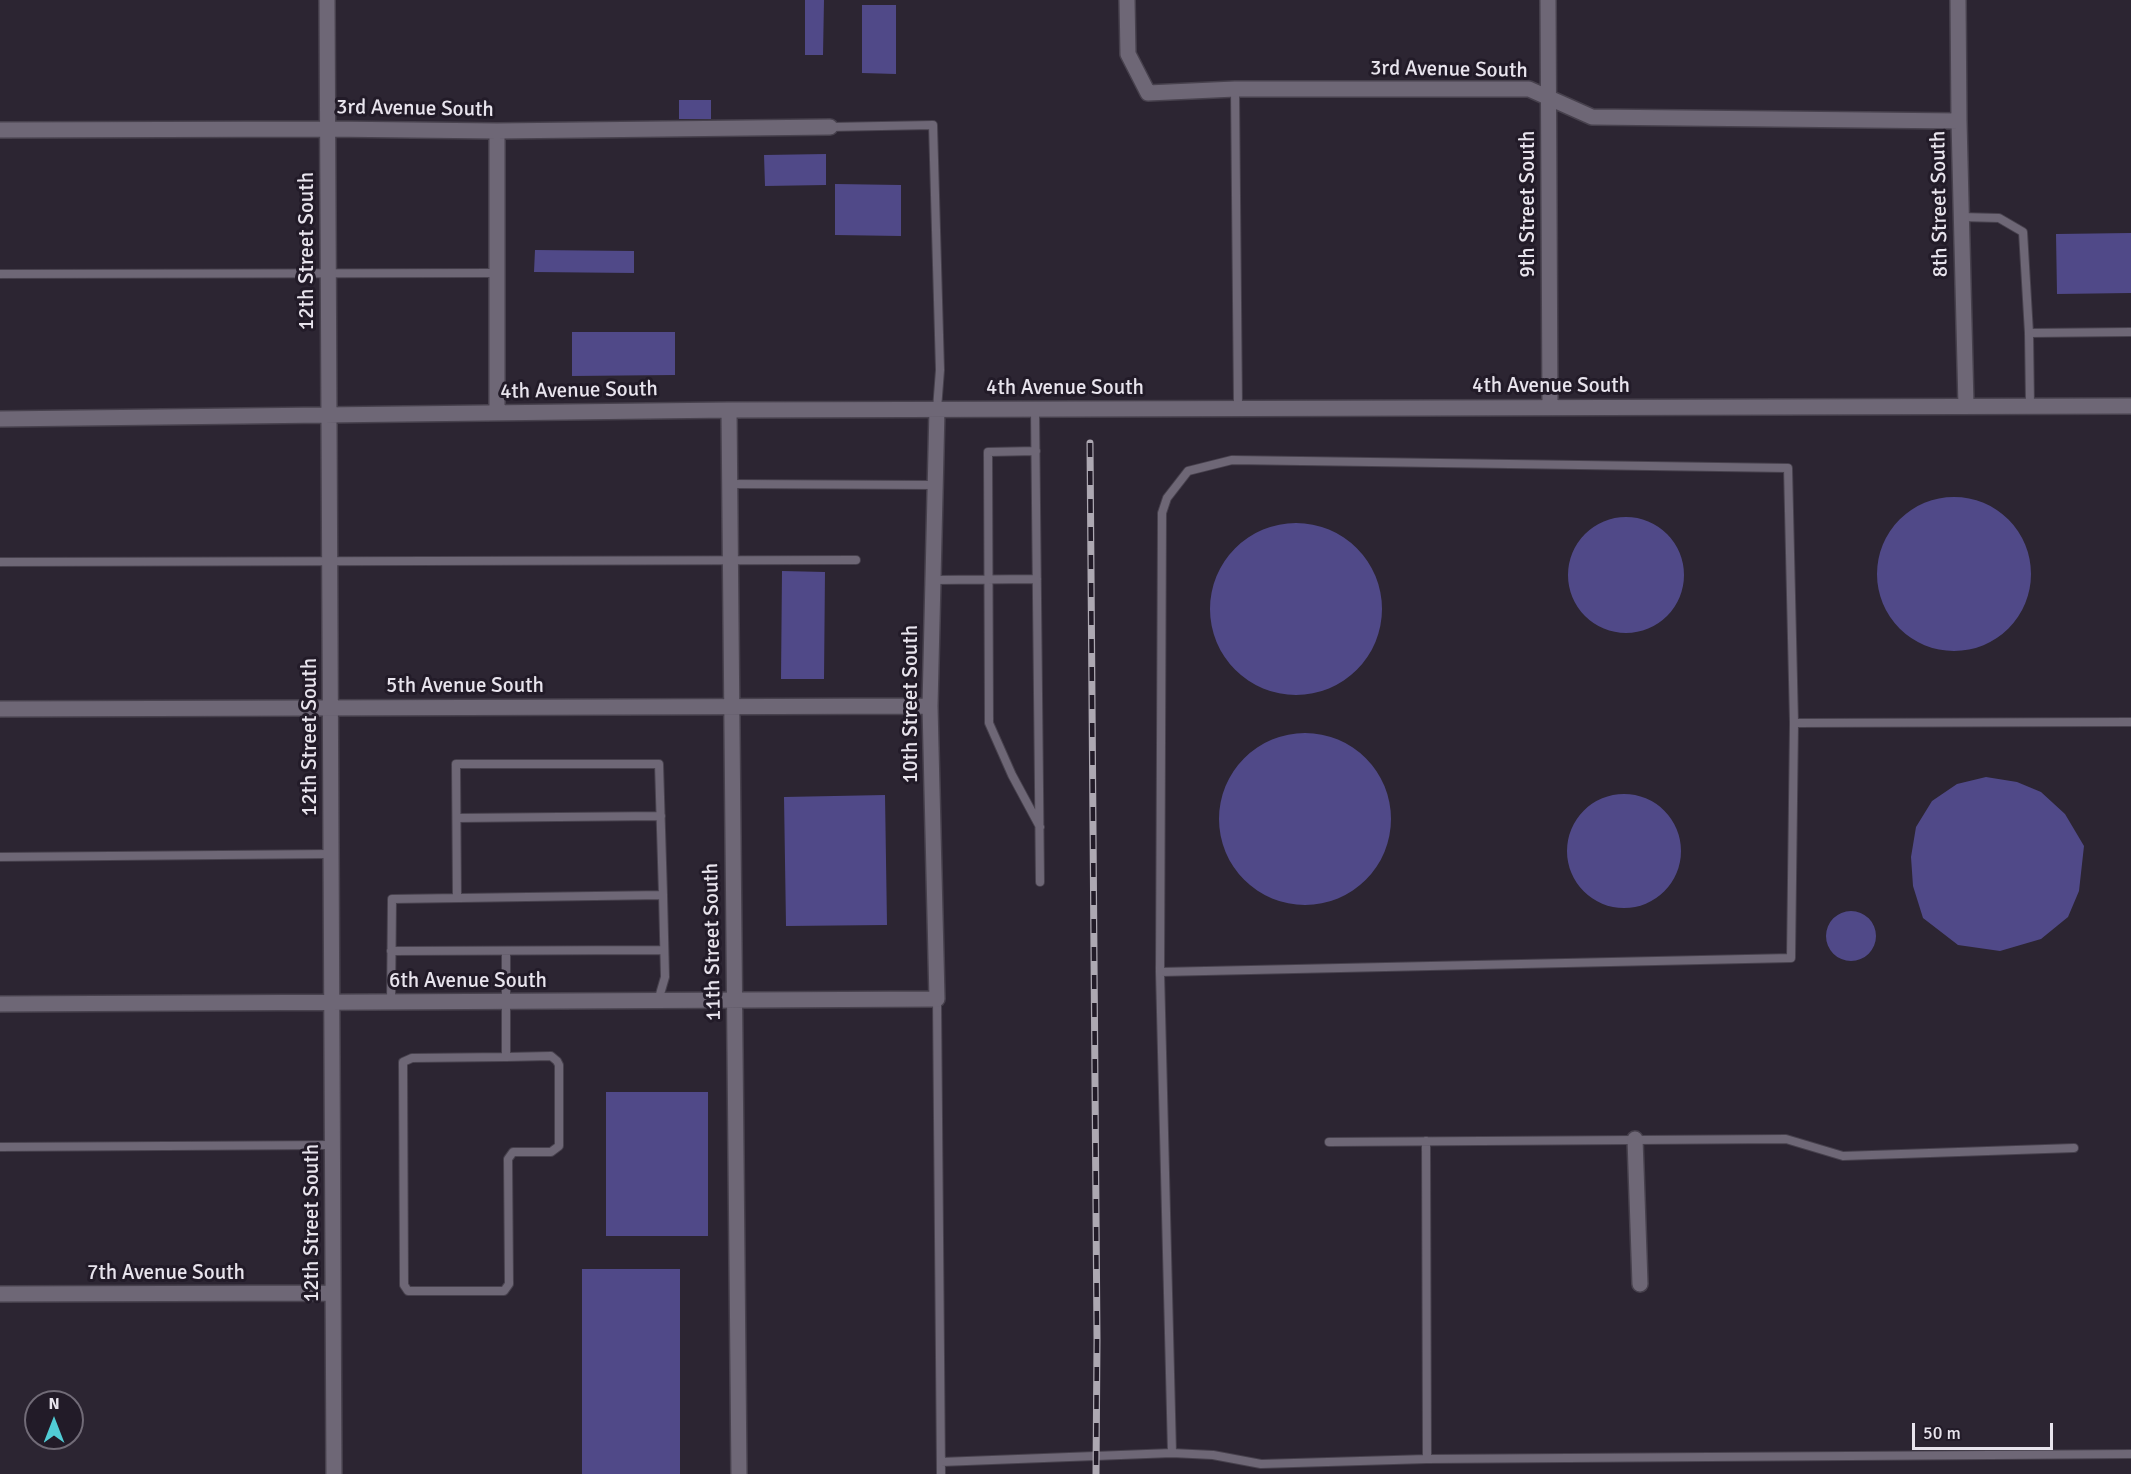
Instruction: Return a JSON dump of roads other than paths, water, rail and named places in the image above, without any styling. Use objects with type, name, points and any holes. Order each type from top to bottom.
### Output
[{"type":"street","name":"12th Street South","points":[[327,0],[334,1474]]},
{"type":"street","name":"3rd Avenue South","points":[[1127,0],[1128,54],[1148,93],[1235,89],[1529,89],[1592,117],[1959,121]]},
{"type":"street","name":"9th Street South","points":[[1548,0],[1550,407]]},
{"type":"street","name":"8th Street South","points":[[1958,0],[1966,406]]},
{"type":"street","name":"3rd Avenue South","points":[[0,130],[498,131],[830,127]]},
{"type":"street","points":[[498,131],[498,412]]},
{"type":"street","name":"4th Avenue South","points":[[0,419],[729,410],[2131,405]]},
{"type":"street","name":"10th Street South","points":[[937,409],[930,706],[937,999]]},
{"type":"street","name":"11th Street South","points":[[729,410],[739,1474]]},
{"type":"street","name":"5th Avenue South","points":[[0,709],[930,706]]},
{"type":"street","name":"6th Avenue South","points":[[0,1004],[937,999]]},
{"type":"street","points":[[1635,1140],[1640,1284]]},
{"type":"street","name":"7th Avenue South","points":[[0,1294],[333,1293]]},
{"type":"lane","points":[[1235,89],[1238,408]]},
{"type":"lane","points":[[830,127],[933,125],[940,369],[937,409]]},
{"type":"lane","points":[[1961,216],[1998,218],[2023,232],[2029,333],[2030,406]]},
{"type":"lane","points":[[0,274],[498,273]]},
{"type":"lane","points":[[2029,333],[2131,332]]},
{"type":"lane","points":[[1035,409],[1040,882]]},
{"type":"lane","points":[[1036,452],[988,452],[989,723],[1012,775],[1040,828]]},
{"type":"lane","points":[[1160,972],[1791,958],[1794,723],[1788,468],[1232,460],[1188,471],[1167,498],[1162,513],[1160,972],[1172,1453]]},
{"type":"lane","points":[[730,484],[935,485]]},
{"type":"lane","points":[[0,562],[856,560]]},
{"type":"lane","points":[[933,580],[1037,579]]},
{"type":"lane","points":[[1794,723],[2131,722]]},
{"type":"lane","points":[[457,898],[456,764],[659,764],[665,977],[658,1000]]},
{"type":"lane","points":[[457,818],[661,816]]},
{"type":"lane","points":[[0,857],[331,854]]},
{"type":"lane","points":[[391,1002],[392,899],[663,895]]},
{"type":"lane","points":[[391,951],[664,950]]},
{"type":"lane","points":[[506,1057],[507,951]]},
{"type":"lane","points":[[937,999],[941,1474]]},
{"type":"lane","points":[[551,1056],[559,1065],[559,1146],[551,1152],[513,1152],[508,1159],[510,1284],[504,1291],[408,1291],[404,1285],[403,1062],[411,1058],[506,1057],[551,1056]]},
{"type":"lane","points":[[1329,1142],[1786,1138],[1843,1156],[2074,1148]]},
{"type":"lane","points":[[1426,1141],[1427,1459]]},
{"type":"lane","points":[[0,1147],[332,1145]]},
{"type":"lane","points":[[941,1462],[1172,1453],[1213,1455],[1261,1464],[1427,1459],[2131,1454]]},
{"type":"railway","points":[[1090,443],[1096,1474]]}]
